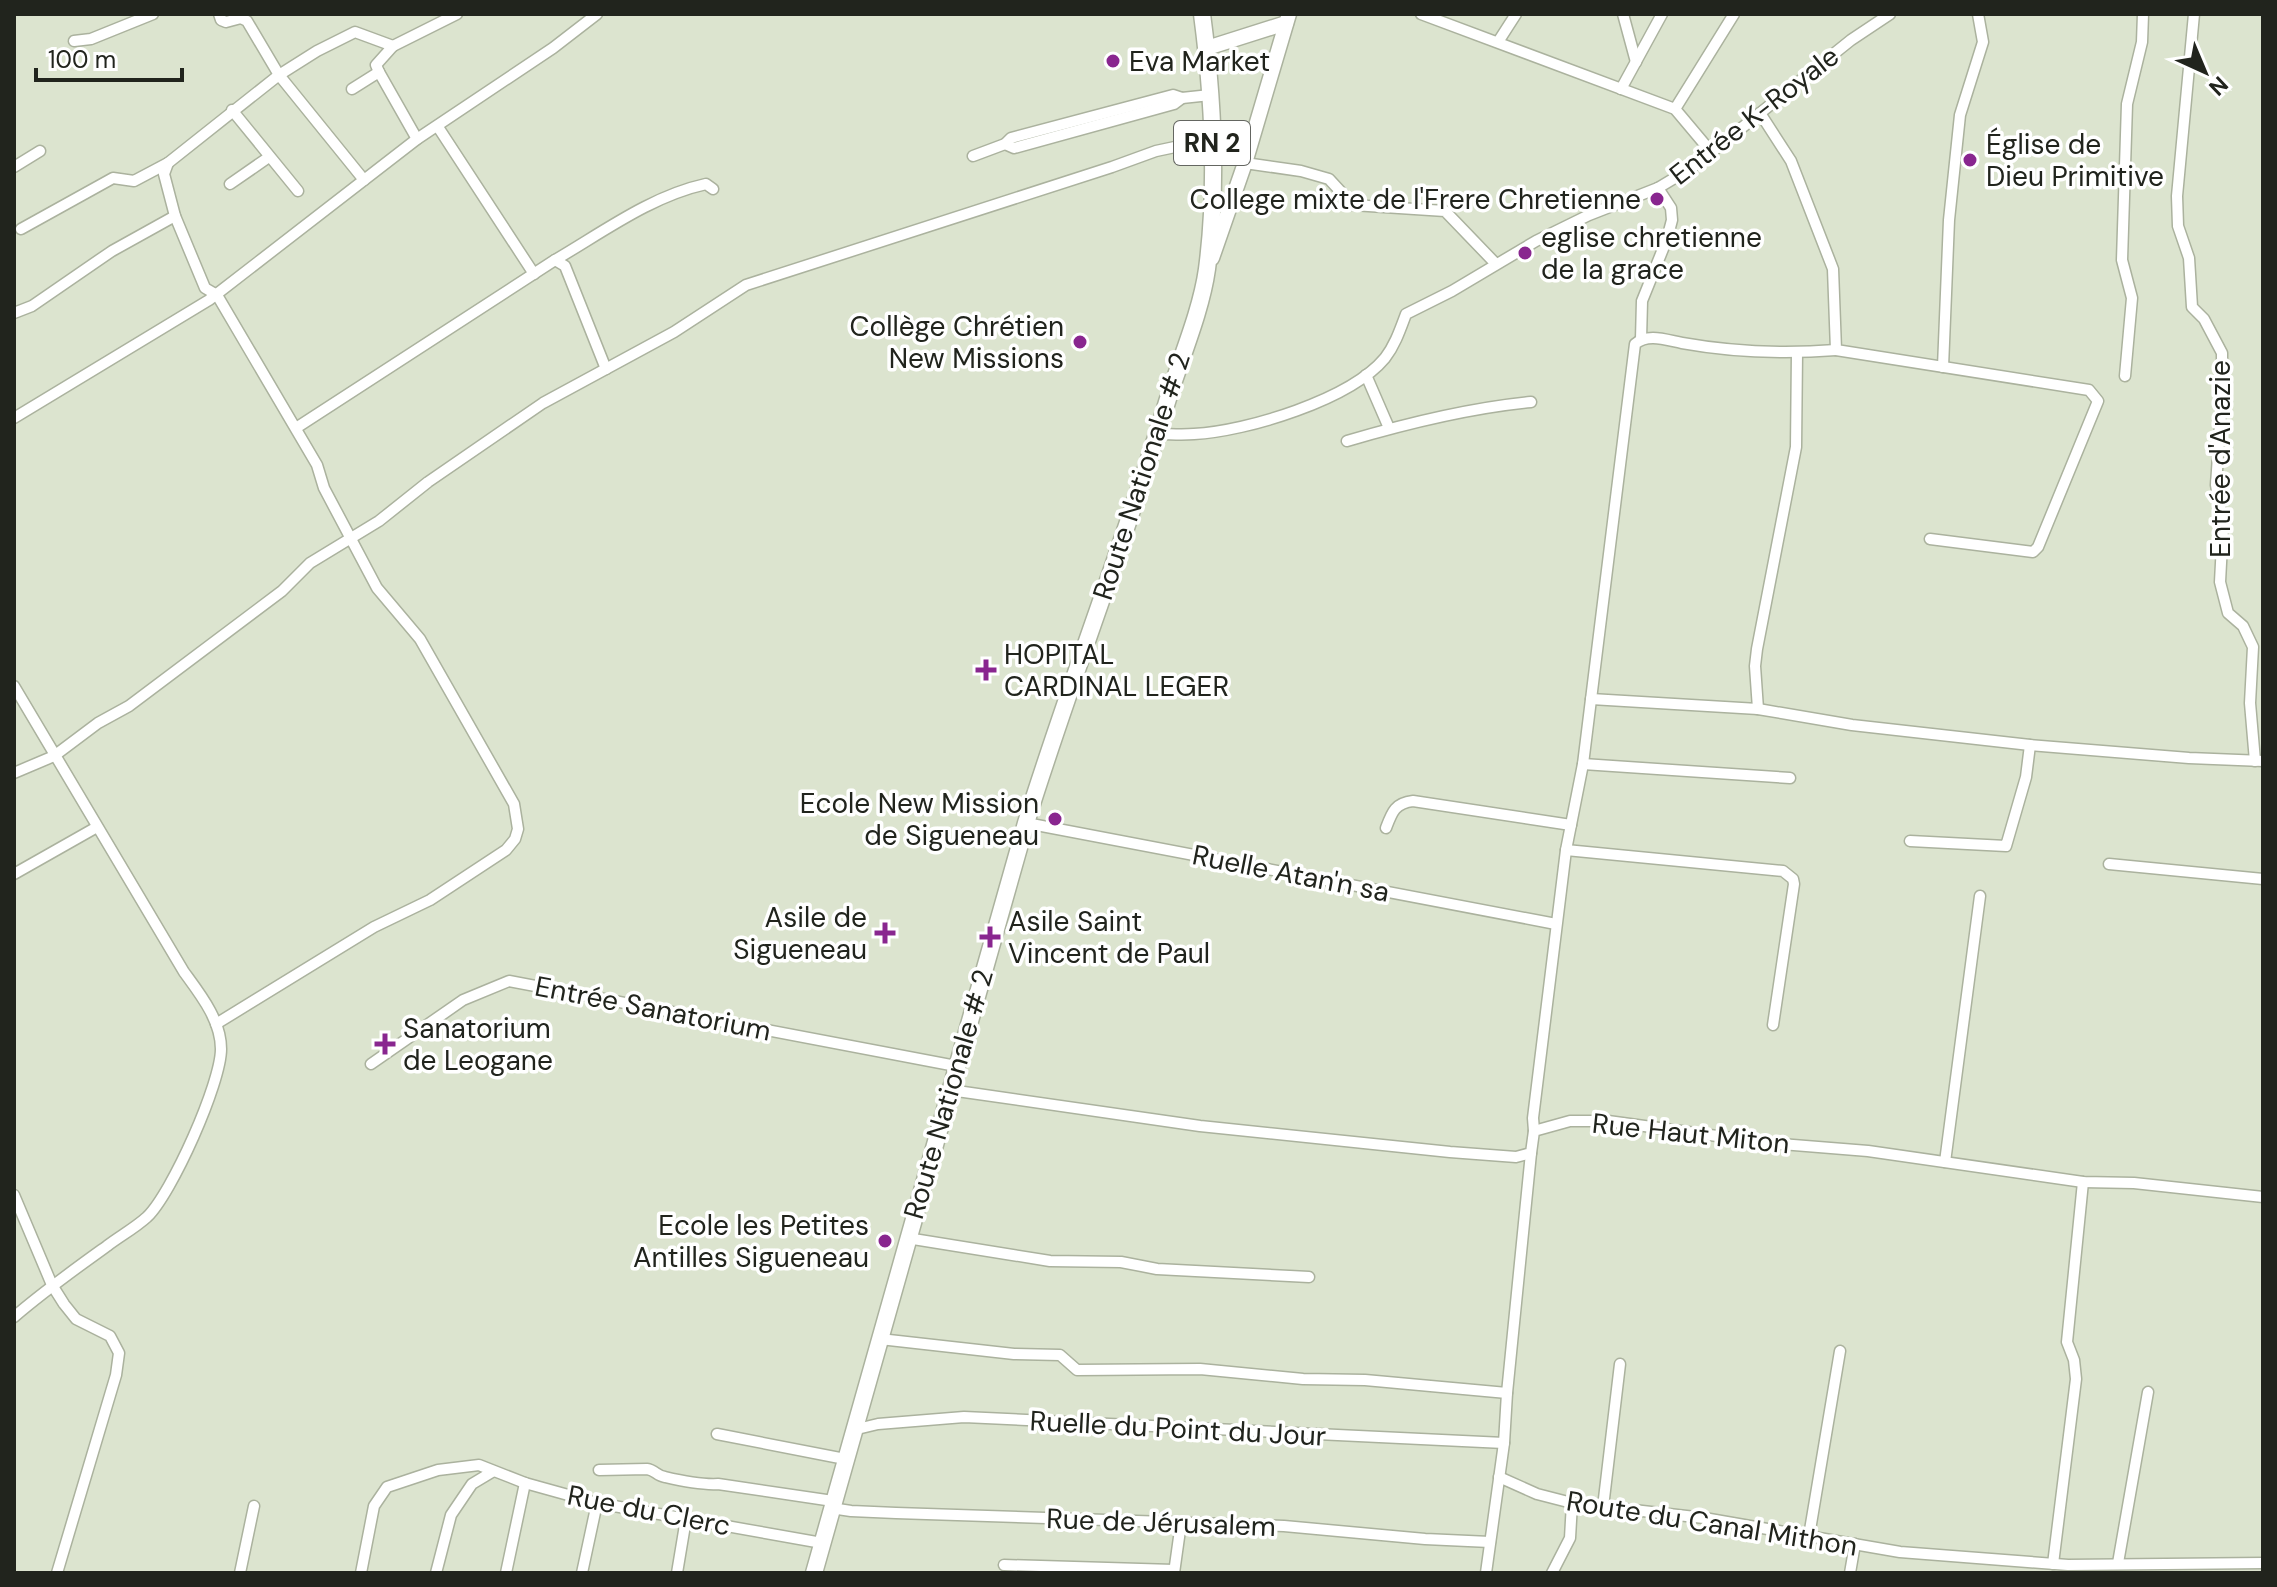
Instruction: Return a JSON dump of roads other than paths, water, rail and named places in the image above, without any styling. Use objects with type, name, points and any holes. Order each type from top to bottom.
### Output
[{"type":"main road","name":"Route Nationale # 2","points":[[814,1573],[1026,823],[1055,730],[1158,434],[1207,272],[1213,137],[1202,14]]},
{"type":"main road","points":[[1207,48],[1288,18]]},
{"type":"main road","points":[[1207,272],[1245,163],[1288,18]]},
{"type":"street","points":[[74,41],[91,39],[153,14]]},
{"type":"street","points":[[219,14],[221,20],[226,22],[241,18],[247,21],[279,75],[364,180]]},
{"type":"street","points":[[352,89],[379,66],[393,46],[457,14]]},
{"type":"street","points":[[14,418],[217,295],[417,139],[553,48],[597,14]]},
{"type":"street","points":[[1421,14],[1675,109],[1712,153]]},
{"type":"street","points":[[1498,42],[1516,14]]},
{"type":"street","points":[[1623,14],[1636,62]]},
{"type":"street","points":[[1621,89],[1662,14]]},
{"type":"street","points":[[1675,109],[1734,14]]},
{"type":"street","name":"Entrée K-Royale","points":[[1158,434],[1195,434],[1263,422],[1328,399],[1366,375],[1389,352],[1406,314],[1589,215],[1658,188],[1712,153],[1851,40],[1890,14]]},
{"type":"street","points":[[1943,367],[1949,220],[1960,115],[1983,42],[1978,14]]},
{"type":"street","points":[[2125,376],[2132,298],[2122,260],[2127,104],[2142,42],[2143,14]]},
{"type":"street","name":"Entrée d'Anazie","points":[[2194,14],[2177,196],[2178,226],[2189,258],[2192,307],[2204,319],[2222,353],[2216,485],[2223,525],[2220,582],[2228,613],[2243,626],[2253,647],[2250,703],[2259,761]]},
{"type":"street","points":[[21,229],[113,178],[134,181],[168,163],[279,75],[355,32],[393,46]]},
{"type":"street","points":[[370,38],[379,66],[417,139]]},
{"type":"street","points":[[973,156],[1005,144],[1014,148],[1174,104],[1182,98],[1210,95]]},
{"type":"street","points":[[232,110],[298,191]]},
{"type":"street","points":[[1760,113],[1791,161],[1833,269],[1836,350]]},
{"type":"street","points":[[438,127],[534,274]]},
{"type":"street","points":[[14,773],[54,756],[98,723],[129,706],[282,591],[310,563],[379,521],[428,482],[543,403],[674,332],[746,285],[1138,156],[1213,137]]},
{"type":"street","points":[[14,167],[40,151]]},
{"type":"street","points":[[230,184],[269,157]]},
{"type":"street","points":[[168,163],[164,174],[175,216],[205,288],[217,295],[296,428],[377,588],[420,639],[496,770],[514,804],[518,829],[506,850],[430,900],[374,927],[216,1024]]},
{"type":"street","points":[[1245,163],[1301,171],[1329,179],[1353,205],[1445,211],[1496,264]]},
{"type":"street","points":[[296,428],[555,260],[631,215],[677,192],[706,184],[713,189]]},
{"type":"street","points":[[1641,339],[1642,301],[1672,220],[1671,208],[1658,188]]},
{"type":"street","points":[[14,313],[32,306],[112,251],[175,216]]},
{"type":"street","points":[[555,260],[565,266],[606,369]]},
{"type":"street","points":[[1486,1573],[1504,1443],[1533,1118],[1556,924],[1566,850],[1583,764],[1635,344],[1641,339],[1654,338],[1714,349],[1797,353],[1836,350],[2089,390],[2098,401],[2062,493],[2033,552],[1930,539]]},
{"type":"street","points":[[1758,709],[1757,649],[1796,447],[1797,353]]},
{"type":"street","points":[[1366,375],[1389,428]]},
{"type":"street","points":[[1347,441],[1389,428],[1496,405],[1531,402]]},
{"type":"street","points":[[14,686],[184,972],[205,1001],[216,1024],[221,1049],[211,1097],[169,1184],[148,1216],[52,1285],[14,1317]]},
{"type":"street","points":[[1591,699],[1758,709],[1852,725],[2030,745],[2259,761]]},
{"type":"street","points":[[1910,841],[2006,846],[2026,777],[2030,745]]},
{"type":"street","points":[[1583,764],[1790,778]]},
{"type":"street","points":[[1386,828],[1392,811],[1404,802],[1413,801],[1571,825]]},
{"type":"street","name":"Ruelle Atan'n sa","points":[[1026,823],[1556,924]]},
{"type":"street","points":[[14,874],[97,827]]},
{"type":"street","points":[[1566,850],[1783,871],[1788,874],[1794,884],[1773,1025]]},
{"type":"street","points":[[2109,864],[2263,879]]},
{"type":"street","points":[[1945,1162],[1980,896]]},
{"type":"street","name":"Entrée Sanatorium","points":[[371,1064],[463,1000],[509,981],[956,1066]]},
{"type":"street","points":[[950,1090],[1200,1126],[1450,1152],[1516,1157],[1531,1153]]},
{"type":"street","name":"Rue Haut Miton","points":[[1534,1131],[1570,1121],[1608,1121],[1768,1143],[1868,1151],[2083,1182],[2134,1183],[2263,1197]]},
{"type":"street","points":[[2053,1564],[2076,1379],[2074,1360],[2067,1342],[2083,1182]]},
{"type":"street","points":[[14,1195],[52,1285],[76,1319],[110,1336],[119,1353],[116,1375],[57,1573]]},
{"type":"street","points":[[907,1238],[1050,1261],[1121,1262],[1157,1269],[1309,1277]]},
{"type":"street","points":[[880,1339],[1014,1354],[1060,1355],[1077,1370],[1200,1369],[1507,1393]]},
{"type":"street","points":[[1809,1536],[1840,1351]]},
{"type":"street","points":[[1603,1507],[1620,1364]]},
{"type":"street","points":[[2118,1563],[2148,1392]]},
{"type":"street","name":"Ruelle du Point du Jour","points":[[853,1430],[878,1424],[964,1417],[1504,1443]]},
{"type":"street","points":[[717,1434],[845,1459]]},
{"type":"street","name":"Rue du Clerc","points":[[361,1573],[374,1506],[381,1492],[396,1482],[438,1470],[479,1465],[525,1483],[597,1503],[822,1543]]},
{"type":"street","name":"Rue de Jérusalem","points":[[599,1470],[654,1470],[661,1477],[704,1485],[718,1484],[866,1512],[1284,1526],[1490,1542]]},
{"type":"street","points":[[436,1573],[451,1515],[472,1484],[492,1472]]},
{"type":"street","name":"Route du Canal Mithon","points":[[1499,1477],[1537,1494],[1572,1503],[1704,1518],[1900,1552],[2053,1564],[2068,1569],[2118,1563],[2192,1569],[2263,1563]]},
{"type":"street","points":[[506,1573],[525,1483]]},
{"type":"street","points":[[582,1573],[597,1503]]},
{"type":"street","points":[[1552,1573],[1570,1538],[1572,1503]]},
{"type":"street","points":[[240,1573],[254,1506]]},
{"type":"street","points":[[677,1573],[686,1519]]},
{"type":"street","points":[[1004,1565],[1174,1572],[1181,1523]]},
{"type":"street","points":[[1850,1573],[1855,1544]]},
{"type":"street","points":[[1994,1561],[1994,1573]]},
{"type":"place","name":"Eva Market","points":[[1113,61]]},
{"type":"place","name":"Église de Dieu Primitive","points":[[1970,160]]},
{"type":"place","name":"College mixte de l'Frere Chretienne","points":[[1657,199]]},
{"type":"place","name":"eglise chretienne de la grace","points":[[1525,253]]},
{"type":"place","name":"Collège Chrétien New Missions","points":[[1080,342]]},
{"type":"place","name":"HOPITAL CARDINAL LEGER","points":[[986,670]]},
{"type":"place","name":"Ecole New Mission de Sigueneau","points":[[1055,819]]},
{"type":"place","name":"Asile de Sigueneau","points":[[885,933]]},
{"type":"place","name":"Asile Saint Vincent de Paul","points":[[990,937]]},
{"type":"place","name":"Sanatorium de Leogane","points":[[385,1044]]},
{"type":"place","name":"Ecole les Petites Antilles Sigueneau","points":[[885,1241]]}]
